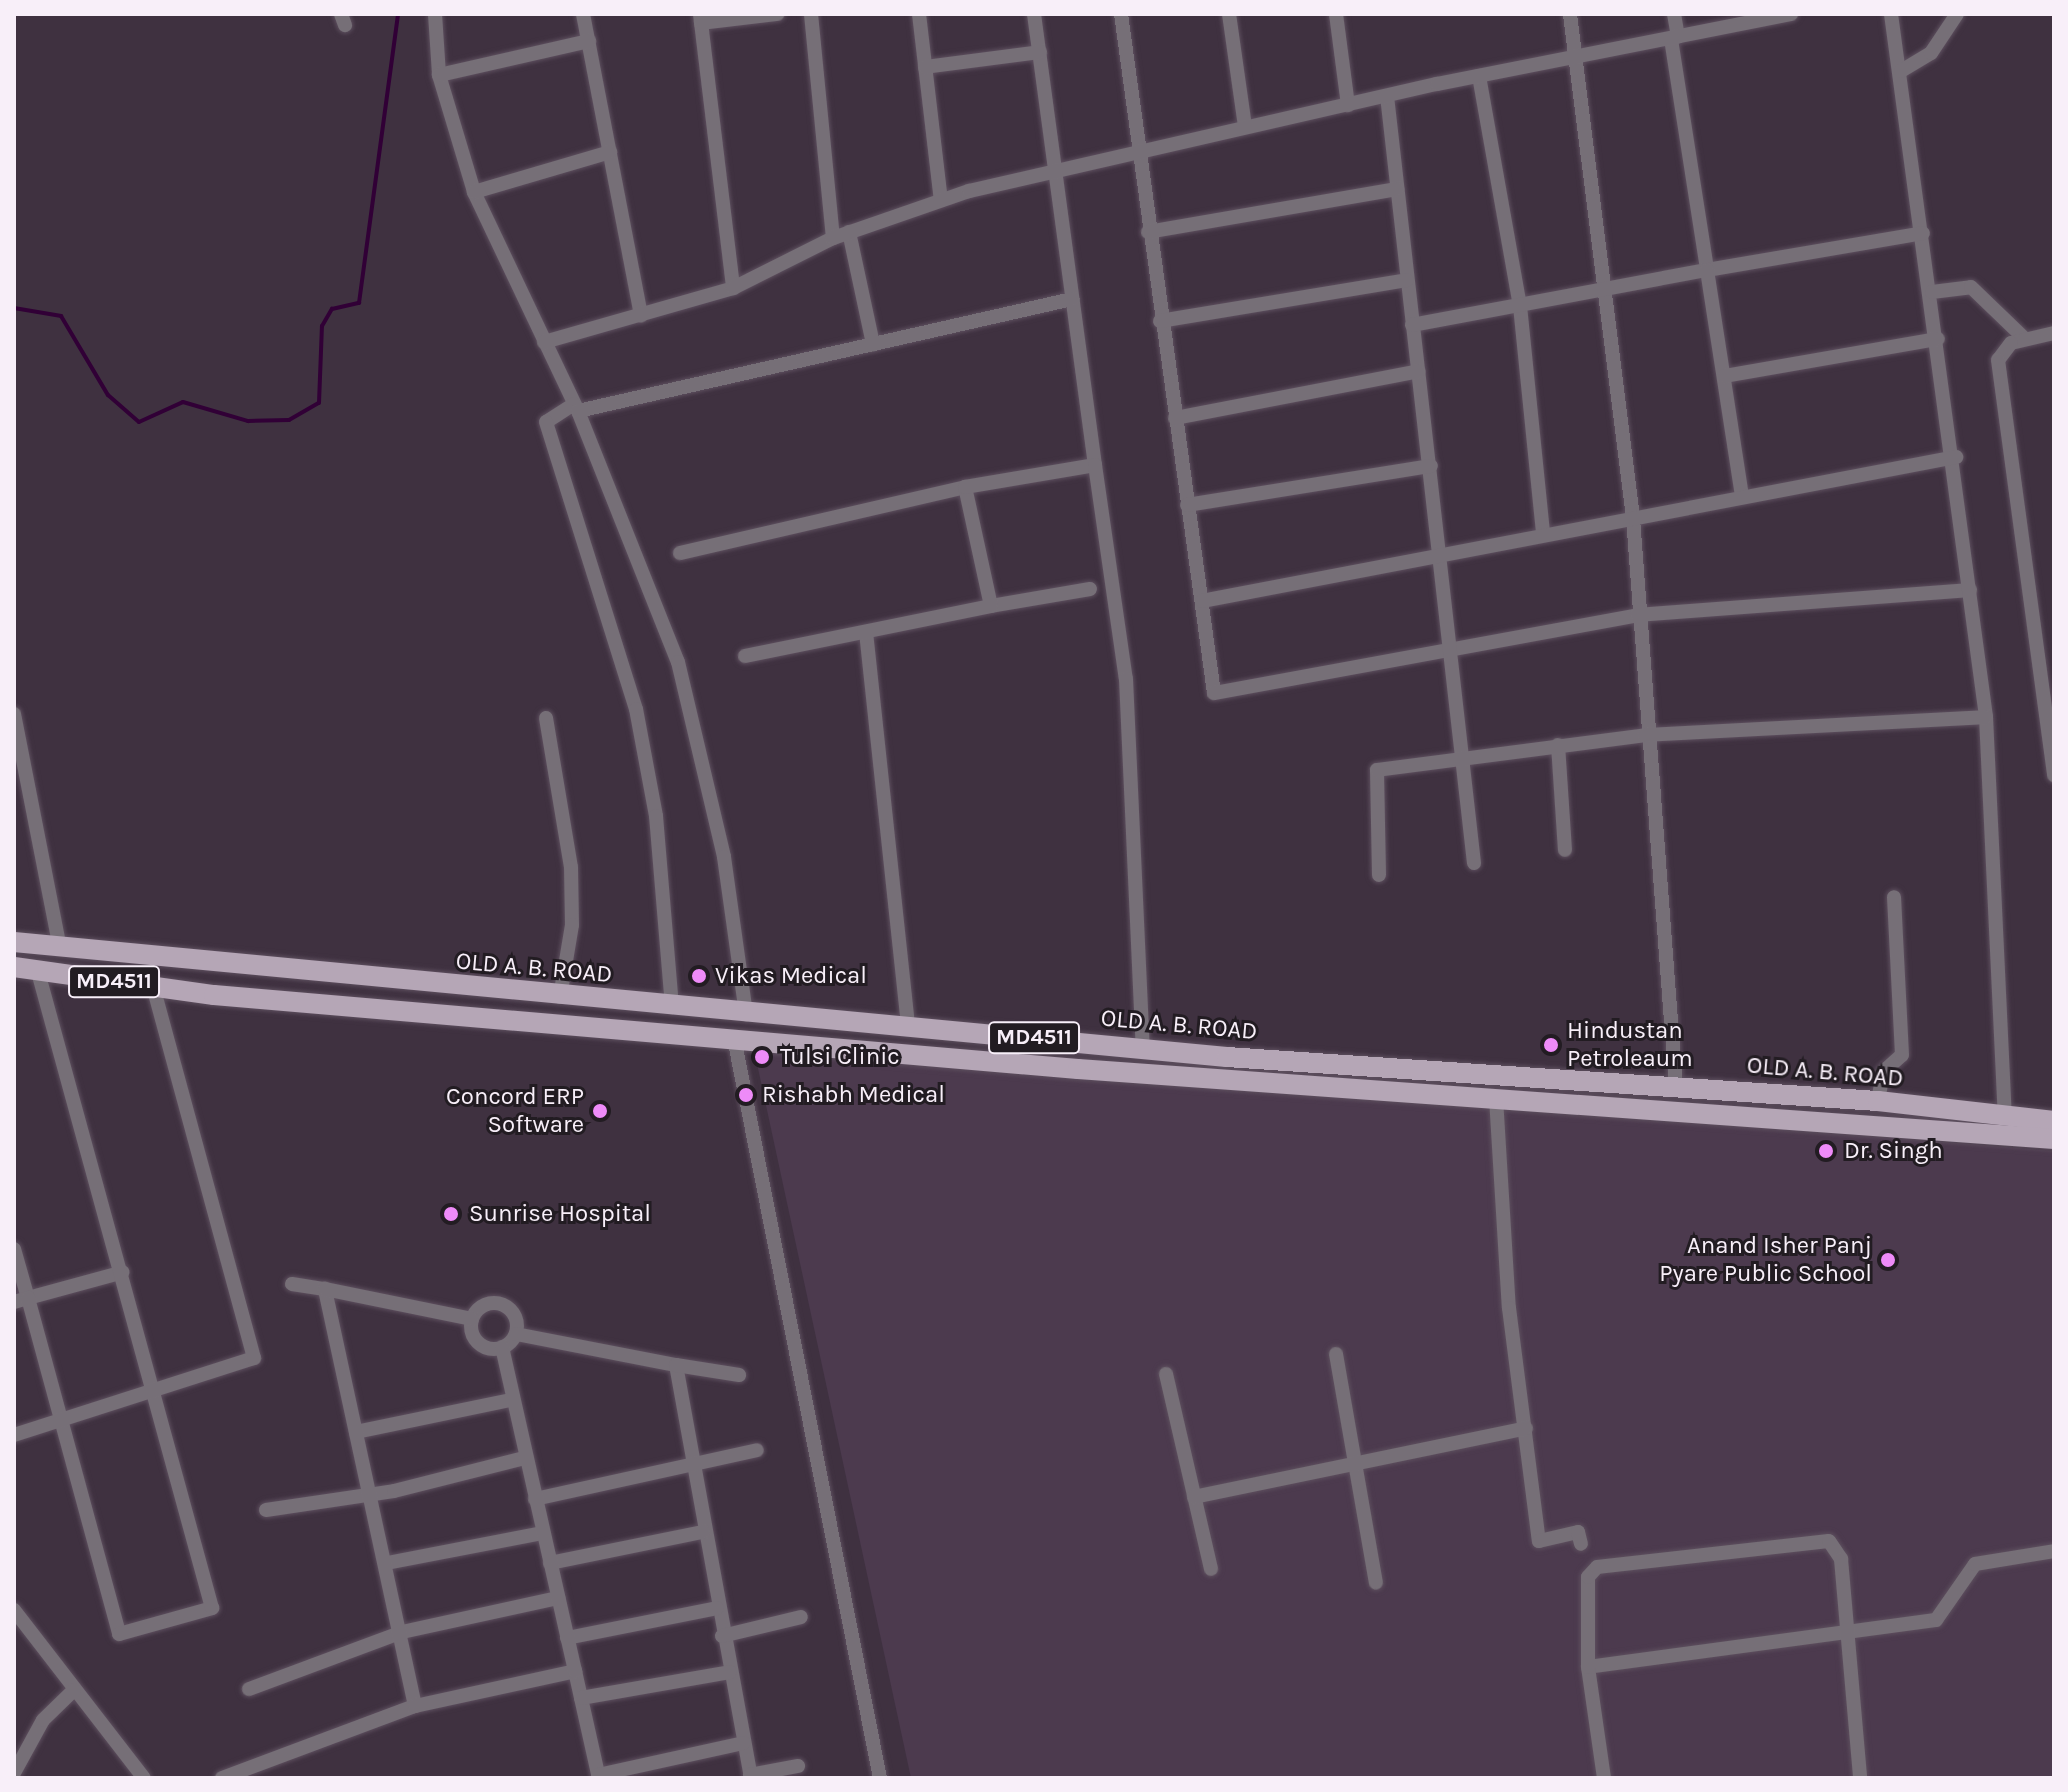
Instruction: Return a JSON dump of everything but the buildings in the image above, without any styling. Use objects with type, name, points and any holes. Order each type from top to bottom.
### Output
[{"type":"main road","name":"OLD A. B. ROAD","points":[[14,942],[240,968],[746,1014],[1143,1047],[1878,1101],[2005,1118],[2054,1121]]},
{"type":"main road","name":"OLD A. B. ROAD","points":[[14,967],[235,996],[1496,1098],[2054,1139]]},
{"type":"main road","points":[[235,996],[240,968]]},
{"type":"street","points":[[435,14],[439,75],[474,192],[576,407],[678,662],[724,857],[746,1014]]},
{"type":"street","points":[[583,14],[641,315]]},
{"type":"street","points":[[733,288],[700,19],[777,14]]},
{"type":"street","points":[[811,14],[833,238]]},
{"type":"street","points":[[919,14],[941,200]]},
{"type":"street","points":[[1034,14],[1126,679],[1143,1047]]},
{"type":"street","points":[[1121,14],[1160,321],[1214,693],[1637,615],[1970,590]]},
{"type":"street","points":[[1229,14],[1245,127]]},
{"type":"street","points":[[1336,14],[1348,105]]},
{"type":"street","points":[[1570,14],[1602,292],[1633,518],[1645,735],[1676,1087]]},
{"type":"street","points":[[1674,14],[1707,270],[1742,496]]},
{"type":"street","points":[[544,342],[733,288],[833,238],[941,200],[1245,127],[1479,76],[1791,14]]},
{"type":"street","points":[[1891,14],[1956,457],[1986,717],[2005,1118]]},
{"type":"street","points":[[1901,71],[1931,53],[1957,14]]},
{"type":"street","points":[[439,75],[589,41]]},
{"type":"street","points":[[925,67],[1040,52]]},
{"type":"street","points":[[1479,76],[1520,306],[1543,534]]},
{"type":"street","points":[[1387,96],[1465,757],[1474,863]]},
{"type":"street","points":[[474,192],[610,152]]},
{"type":"street","points":[[1148,232],[1397,189]]},
{"type":"street","points":[[849,232],[873,344]]},
{"type":"street","points":[[1412,325],[1923,233]]},
{"type":"street","points":[[1160,321],[1407,280]]},
{"type":"street","points":[[1932,292],[1971,287],[2025,339]]},
{"type":"street","points":[[672,1007],[656,816],[636,709],[546,422],[576,407],[1072,299]]},
{"type":"street","points":[[2054,333],[2005,346],[1998,360],[2054,775]]},
{"type":"street","points":[[1725,376],[1938,339]]},
{"type":"street","points":[[1175,418],[1418,371]]},
{"type":"street","points":[[1202,601],[1956,457]]},
{"type":"street","points":[[680,553],[965,487],[1095,465]]},
{"type":"street","points":[[1187,505],[1431,466]]},
{"type":"street","points":[[965,487],[991,606]]},
{"type":"street","points":[[745,656],[1090,589]]},
{"type":"street","points":[[866,632],[908,1028]]},
{"type":"street","points":[[14,714],[60,948]]},
{"type":"street","points":[[1379,875],[1377,770],[1645,735],[1986,717]]},
{"type":"street","points":[[546,718],[571,867],[572,925],[560,997]]},
{"type":"street","points":[[1558,745],[1565,850]]},
{"type":"street","points":[[1878,1101],[1883,1072],[1902,1055],[1894,897]]},
{"type":"street","points":[[14,1249],[21,1300],[62,1418],[119,1634],[212,1608],[156,1389],[38,972]]},
{"type":"street","points":[[14,1435],[254,1358],[153,987]]},
{"type":"street","points":[[734,1038],[880,1778]]},
{"type":"street","points":[[1496,1098],[1509,1308],[1539,1541],[1578,1532],[1581,1544]]},
{"type":"street","points":[[21,1300],[123,1272]]},
{"type":"street","points":[[292,1284],[472,1319]]},
{"type":"street","points":[[325,1289],[402,1632],[415,1706]]},
{"type":"street","points":[[472,1319],[485,1304],[499,1303],[515,1315],[516,1334]]},
{"type":"street","points":[[472,1319],[477,1342],[502,1347]]},
{"type":"street","points":[[502,1347],[516,1334]]},
{"type":"street","points":[[516,1334],[739,1375]]},
{"type":"street","points":[[502,1347],[510,1400],[599,1776],[744,1743]]},
{"type":"street","points":[[1336,1354],[1376,1583]]},
{"type":"street","points":[[676,1365],[703,1532],[750,1777],[798,1766]]},
{"type":"street","points":[[1166,1374],[1211,1569]]},
{"type":"street","points":[[356,1432],[510,1400]]},
{"type":"street","points":[[1194,1497],[1526,1428]]},
{"type":"street","points":[[535,1499],[757,1450]]},
{"type":"street","points":[[266,1510],[372,1495],[524,1458]]},
{"type":"street","points":[[550,1563],[703,1532]]},
{"type":"street","points":[[387,1563],[543,1533]]},
{"type":"street","points":[[1604,1778],[1588,1667],[1586,1585],[1597,1567],[1829,1541],[1841,1559],[1860,1778]]},
{"type":"street","points":[[1588,1667],[1936,1620],[1975,1564],[2054,1551]]},
{"type":"street","points":[[249,1689],[402,1632],[558,1598]]},
{"type":"street","points":[[567,1638],[717,1608]]},
{"type":"street","points":[[14,1610],[144,1778]]},
{"type":"street","points":[[722,1636],[801,1617]]},
{"type":"street","points":[[222,1778],[415,1706],[575,1671]]},
{"type":"street","points":[[581,1698],[730,1672]]},
{"type":"street","points":[[14,1773],[18,1755],[74,1690]]},
{"type":"shaded area","points":[[753,1045],[2054,1151],[2054,1778],[911,1778]]},
{"type":"waterway","points":[[14,308],[61,316],[108,395],[139,422],[183,402],[248,421],[289,420],[319,403],[322,326],[332,309],[359,303],[398,14]]},
{"type":"place","name":"Vikas Medical","points":[[699,976]]},
{"type":"place","name":"Hindustan Petroleaum","points":[[1551,1045]]},
{"type":"place","name":"Tulsi Clinic","points":[[762,1057]]},
{"type":"place","name":"Rishabh Medical","points":[[746,1095]]},
{"type":"place","name":"Concord ERP Software","points":[[600,1111]]},
{"type":"place","name":"Dr. Singh","points":[[1826,1151]]},
{"type":"place","name":"Sunrise Hospital","points":[[451,1214]]},
{"type":"place","name":"Anand Isher Panj Pyare Public School","points":[[1888,1260]]}]
